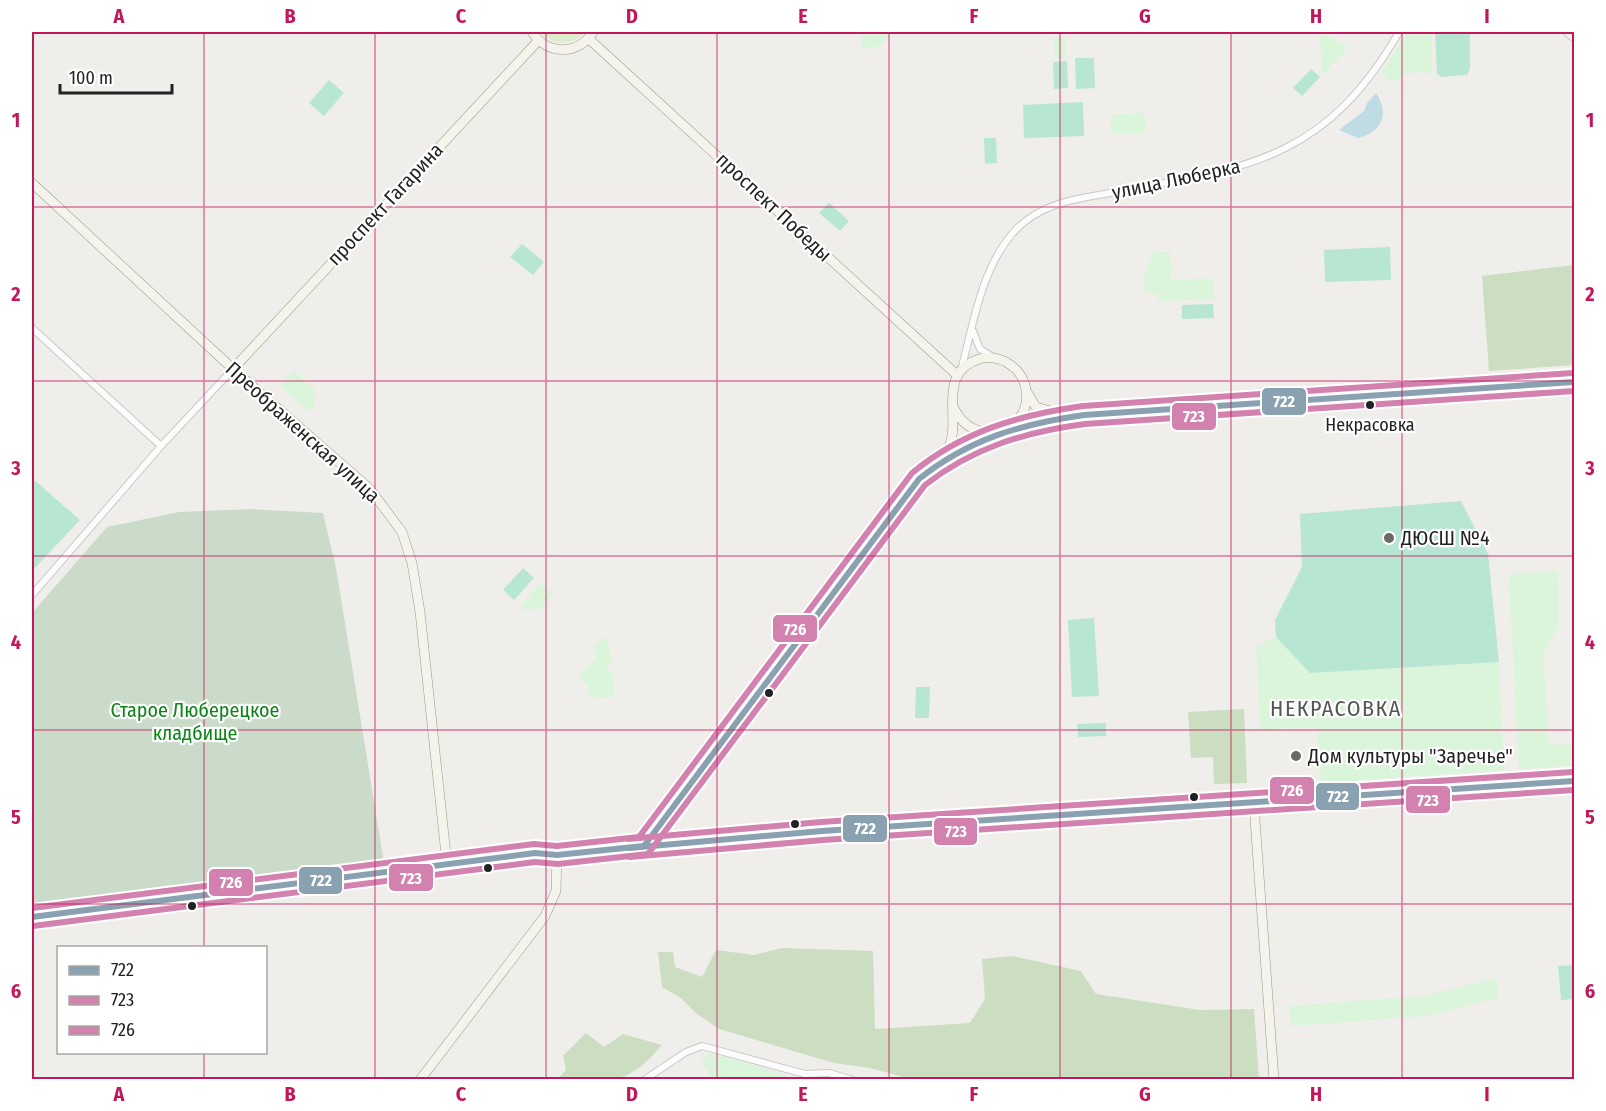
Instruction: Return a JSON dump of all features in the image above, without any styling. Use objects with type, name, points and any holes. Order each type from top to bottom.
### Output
[{"type":"street","points":[[531,32],[538,41],[550,48],[564,51],[577,48],[591,35]]},
{"type":"street","name":"улица Люберка","points":[[959,373],[993,263],[1013,233],[1028,219],[1065,201],[1211,174],[1239,167],[1286,149],[1315,132],[1352,98],[1380,64],[1399,32]]},
{"type":"street","points":[[1568,32],[1575,37]]},
{"type":"street","name":"проспект Победы","points":[[591,35],[959,373]]},
{"type":"street","name":"проспект Гагарина","points":[[233,369],[538,41]]},
{"type":"street","name":"Преображенская улица","points":[[32,183],[233,369],[370,489],[402,532],[412,563],[420,612],[447,864]]},
{"type":"street","points":[[972,327],[975,341],[980,349],[1014,366],[1020,373],[1032,402],[1042,410],[1058,414],[1084,415],[1575,382]]},
{"type":"street","points":[[32,328],[161,446]]},
{"type":"street","points":[[932,468],[950,445],[952,397],[959,373],[976,360],[994,358]]},
{"type":"street","points":[[32,595],[161,446],[233,369]]},
{"type":"street","points":[[1006,429],[1020,417],[1025,407],[1027,392]]},
{"type":"street","points":[[952,397],[957,414],[963,422],[983,432],[996,432]]},
{"type":"street","points":[[644,846],[919,479],[964,446],[996,432],[1084,415]]},
{"type":"street","points":[[32,924],[536,861],[557,855],[644,846],[822,831],[1575,781]]},
{"type":"street","points":[[1256,803],[1255,820],[1274,1080]]},
{"type":"street","points":[[32,917],[535,853],[557,855]]},
{"type":"street","points":[[420,1080],[545,916],[556,891],[557,855]]},
{"type":"street","points":[[644,1080],[686,1052],[702,1046],[805,1074],[829,1072],[853,1080]]},
{"type":"green space","points":[[539,32],[584,32],[574,40],[556,42]]},
{"type":"green space","points":[[861,32],[891,32],[893,34],[877,47],[862,49]]},
{"type":"green space","points":[[1320,32],[1349,47],[1322,76]]},
{"type":"green space","points":[[1407,32],[1432,32],[1432,74],[1411,73],[1392,83],[1382,73]]},
{"type":"green space","points":[[1435,32],[1470,32],[1470,69],[1467,75],[1442,77],[1437,74]]},
{"type":"green space","points":[[1054,37],[1065,37],[1066,58],[1055,59]]},
{"type":"green space","points":[[1075,58],[1094,58],[1095,88],[1076,89]]},
{"type":"green space","points":[[1067,61],[1068,88],[1054,89],[1053,62]]},
{"type":"green space","points":[[1311,69],[1320,77],[1302,96],[1293,88]]},
{"type":"green space","points":[[329,80],[344,93],[324,116],[309,103]]},
{"type":"green space","points":[[1083,102],[1084,136],[1024,138],[1023,105]]},
{"type":"green space","points":[[1145,113],[1145,133],[1111,133],[1111,115]]},
{"type":"green space","points":[[984,138],[996,138],[997,163],[985,164]]},
{"type":"green space","points":[[829,203],[849,221],[840,231],[819,213]]},
{"type":"green space","points":[[522,244],[544,262],[533,275],[510,257]]},
{"type":"green space","points":[[1390,247],[1391,280],[1325,282],[1324,250]]},
{"type":"green space","points":[[1154,252],[1170,252],[1171,280],[1213,278],[1214,299],[1160,301],[1155,294],[1145,290],[1144,275]]},
{"type":"green space","points":[[1574,265],[1574,365],[1489,371],[1482,276]]},
{"type":"green space","points":[[1213,304],[1214,318],[1182,319],[1182,305]]},
{"type":"green space","points":[[294,371],[314,389],[315,405],[309,412],[280,385]]},
{"type":"green space","points":[[32,478],[80,520],[32,571]]},
{"type":"green space","points":[[1461,501],[1488,554],[1499,662],[1310,673],[1276,637],[1275,620],[1302,567],[1300,514]]},
{"type":"green space","name":"Старое Люберецкое кладбище","points":[[251,509],[323,513],[336,568],[384,863],[32,910],[32,613],[107,527],[179,512]]},
{"type":"green space","points":[[523,568],[534,578],[514,600],[503,590]]},
{"type":"green space","points":[[1558,572],[1559,625],[1543,654],[1549,745],[1574,744],[1574,765],[1519,769],[1509,579],[1512,573]]},
{"type":"green space","points":[[541,583],[553,594],[539,610],[524,610],[520,606]]},
{"type":"green space","points":[[1094,618],[1099,696],[1072,697],[1068,620]]},
{"type":"green space","points":[[606,636],[612,660],[606,666],[613,673],[613,697],[588,698],[589,687],[579,676],[597,657],[593,653],[597,649],[593,645]]},
{"type":"green space","points":[[1276,637],[1310,673],[1499,662],[1504,770],[1320,783],[1317,727],[1284,728],[1261,733],[1256,647]]},
{"type":"green space","points":[[916,687],[930,687],[929,718],[915,718]]},
{"type":"green space","points":[[1244,709],[1247,783],[1214,784],[1213,757],[1191,758],[1188,712]]},
{"type":"green space","points":[[1106,723],[1106,736],[1078,737],[1077,724]]},
{"type":"green space","points":[[782,948],[873,951],[875,1029],[970,1023],[985,999],[982,959],[1012,956],[1081,971],[1096,994],[1200,1010],[1254,1009],[1259,1079],[911,1079],[870,1068],[834,1063],[719,1029],[697,1014],[681,998],[662,987],[658,952],[673,952],[675,967],[702,977],[716,950],[754,955]]},
{"type":"green space","points":[[1574,965],[1574,999],[1561,1000],[1558,966]]},
{"type":"green space","points":[[1497,978],[1498,998],[1425,1016],[1291,1026],[1289,1006],[1423,996]]},
{"type":"green space","points":[[586,1033],[604,1047],[623,1034],[662,1045],[638,1069],[627,1075],[604,1080],[558,1079],[566,1070],[563,1056]]},
{"type":"green space","points":[[712,1053],[787,1075],[786,1079],[713,1079],[701,1061]]},
{"type":"water","points":[[1376,93],[1383,115],[1378,127],[1358,138],[1339,130],[1364,111],[1367,103]]},
{"type":"transit line","name":"726","points":[[32,908],[534,844],[557,846],[639,837],[912,473],[951,446],[993,427],[1036,414],[1083,406],[1573,373]]},
{"type":"transit line","name":"722","points":[[32,917],[535,853],[557,855],[644,846],[919,479],[957,453],[997,435],[1039,423],[1084,415],[1574,382]]},
{"type":"transit line","name":"723","points":[[33,926],[535,862],[558,864],[648,854],[925,485],[962,461],[1001,443],[1063,427],[1085,424],[1574,391]]},
{"type":"transit line","name":"726","points":[[628,839],[821,822],[1573,772]]},
{"type":"transit line","name":"722","points":[[629,848],[822,831],[1574,781]]},
{"type":"transit line","name":"723","points":[[630,857],[823,840],[1574,790]]},
{"type":"place","name":"Некрасовка","points":[[1370,405]]},
{"type":"place","name":"ДЮСШ №4","points":[[1389,538]]},
{"type":"place","name":"Дом культуры \"Заречье\"","points":[[1296,756]]},
{"type":"district","name":"НЕКРАСОВКА","points":[[1336,708]]}]
